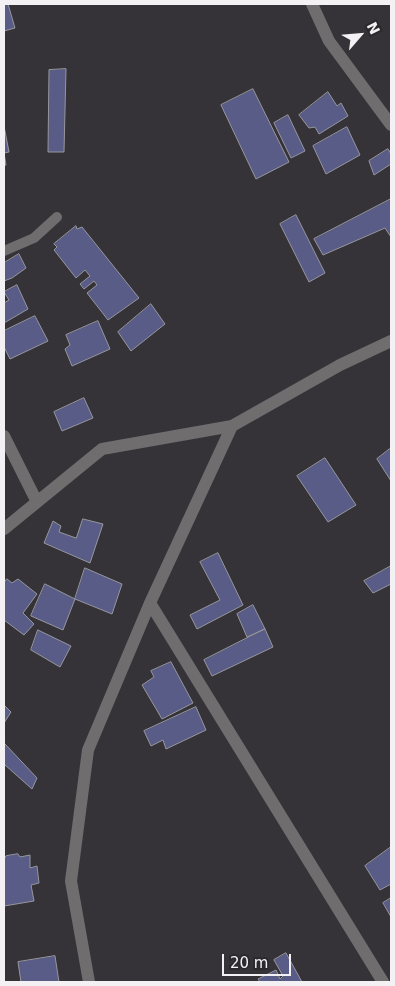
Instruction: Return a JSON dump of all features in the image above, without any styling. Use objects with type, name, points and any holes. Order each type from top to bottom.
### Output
[{"type":"street","points":[[312,4],[329,40],[391,125]]},
{"type":"street","points":[[4,529],[102,449],[232,426],[340,364],[391,341]]},
{"type":"street","points":[[89,982],[72,881],[88,750],[150,603],[232,426]]},
{"type":"street","points":[[4,436],[37,502]]},
{"type":"street","points":[[150,603],[383,982]]},
{"type":"lane","points":[[4,251],[34,238],[57,217]]},
{"type":"building","points":[[4,4],[8,4],[15,28],[4,31]]},
{"type":"building","points":[[66,69],[64,152],[48,152],[49,70]]},
{"type":"building","points":[[253,89],[289,162],[256,179],[221,105]]},
{"type":"building","points":[[328,92],[337,106],[341,103],[348,116],[319,134],[315,127],[309,128],[299,115]]},
{"type":"building","points":[[288,115],[305,151],[291,158],[274,123]]},
{"type":"building","points":[[4,126],[9,152],[4,153]]},
{"type":"building","points":[[347,127],[360,155],[326,174],[313,146]]},
{"type":"building","points":[[388,149],[391,154],[391,164],[374,175],[369,161]]},
{"type":"building","points":[[391,199],[391,237],[385,228],[323,255],[314,239]]},
{"type":"building","points":[[296,215],[325,273],[309,282],[280,224]]},
{"type":"building","points":[[76,226],[77,229],[82,227],[139,298],[108,320],[87,293],[97,285],[94,281],[84,289],[80,284],[90,276],[85,270],[76,278],[54,250],[57,247],[54,244]]},
{"type":"building","points":[[19,254],[26,268],[4,281],[4,263]]},
{"type":"building","points":[[17,285],[28,309],[4,323],[4,303],[9,300],[4,292]]},
{"type":"building","points":[[151,304],[165,324],[131,351],[118,332]]},
{"type":"building","points":[[35,316],[48,341],[10,359],[4,347],[4,331]]},
{"type":"building","points":[[98,321],[110,349],[72,366],[65,349],[70,345],[66,335]]},
{"type":"building","points":[[84,398],[93,418],[62,431],[54,412]]},
{"type":"building","points":[[391,448],[391,481],[377,459]]},
{"type":"building","points":[[325,458],[356,505],[328,522],[297,476]]},
{"type":"building","points":[[83,519],[103,524],[90,563],[44,543],[53,521],[61,526],[59,532],[76,538]]},
{"type":"building","points":[[218,553],[243,605],[197,629],[190,615],[220,600],[200,562]]},
{"type":"building","points":[[391,566],[391,584],[373,593],[364,581]]},
{"type":"building","points":[[85,568],[122,584],[112,614],[75,599]]},
{"type":"building","points":[[7,579],[12,583],[18,579],[37,594],[23,613],[34,624],[24,635],[4,620],[4,583]]},
{"type":"building","points":[[45,584],[75,599],[63,630],[31,616]]},
{"type":"building","points":[[253,605],[265,629],[247,637],[237,614]]},
{"type":"building","points":[[265,629],[273,647],[212,676],[204,660]]},
{"type":"building","points":[[38,630],[71,646],[60,667],[31,650]]},
{"type":"building","points":[[171,662],[193,703],[162,719],[142,685],[154,677],[151,671]]},
{"type":"building","points":[[4,705],[11,712],[4,723]]},
{"type":"building","points":[[196,707],[206,730],[166,749],[163,740],[151,746],[144,731]]},
{"type":"building","points":[[5,744],[37,778],[32,789],[4,764]]},
{"type":"building","points":[[391,847],[391,884],[380,890],[365,866]]},
{"type":"building","points":[[18,854],[20,857],[30,855],[30,868],[37,866],[39,883],[31,885],[34,901],[4,906],[4,859],[6,856]]},
{"type":"building","points":[[391,898],[391,917],[383,903]]},
{"type":"building","points":[[286,953],[302,982],[260,982],[258,979],[276,970],[280,979],[283,976],[274,960]]},
{"type":"building","points":[[55,956],[59,982],[21,982],[18,962]]}]
